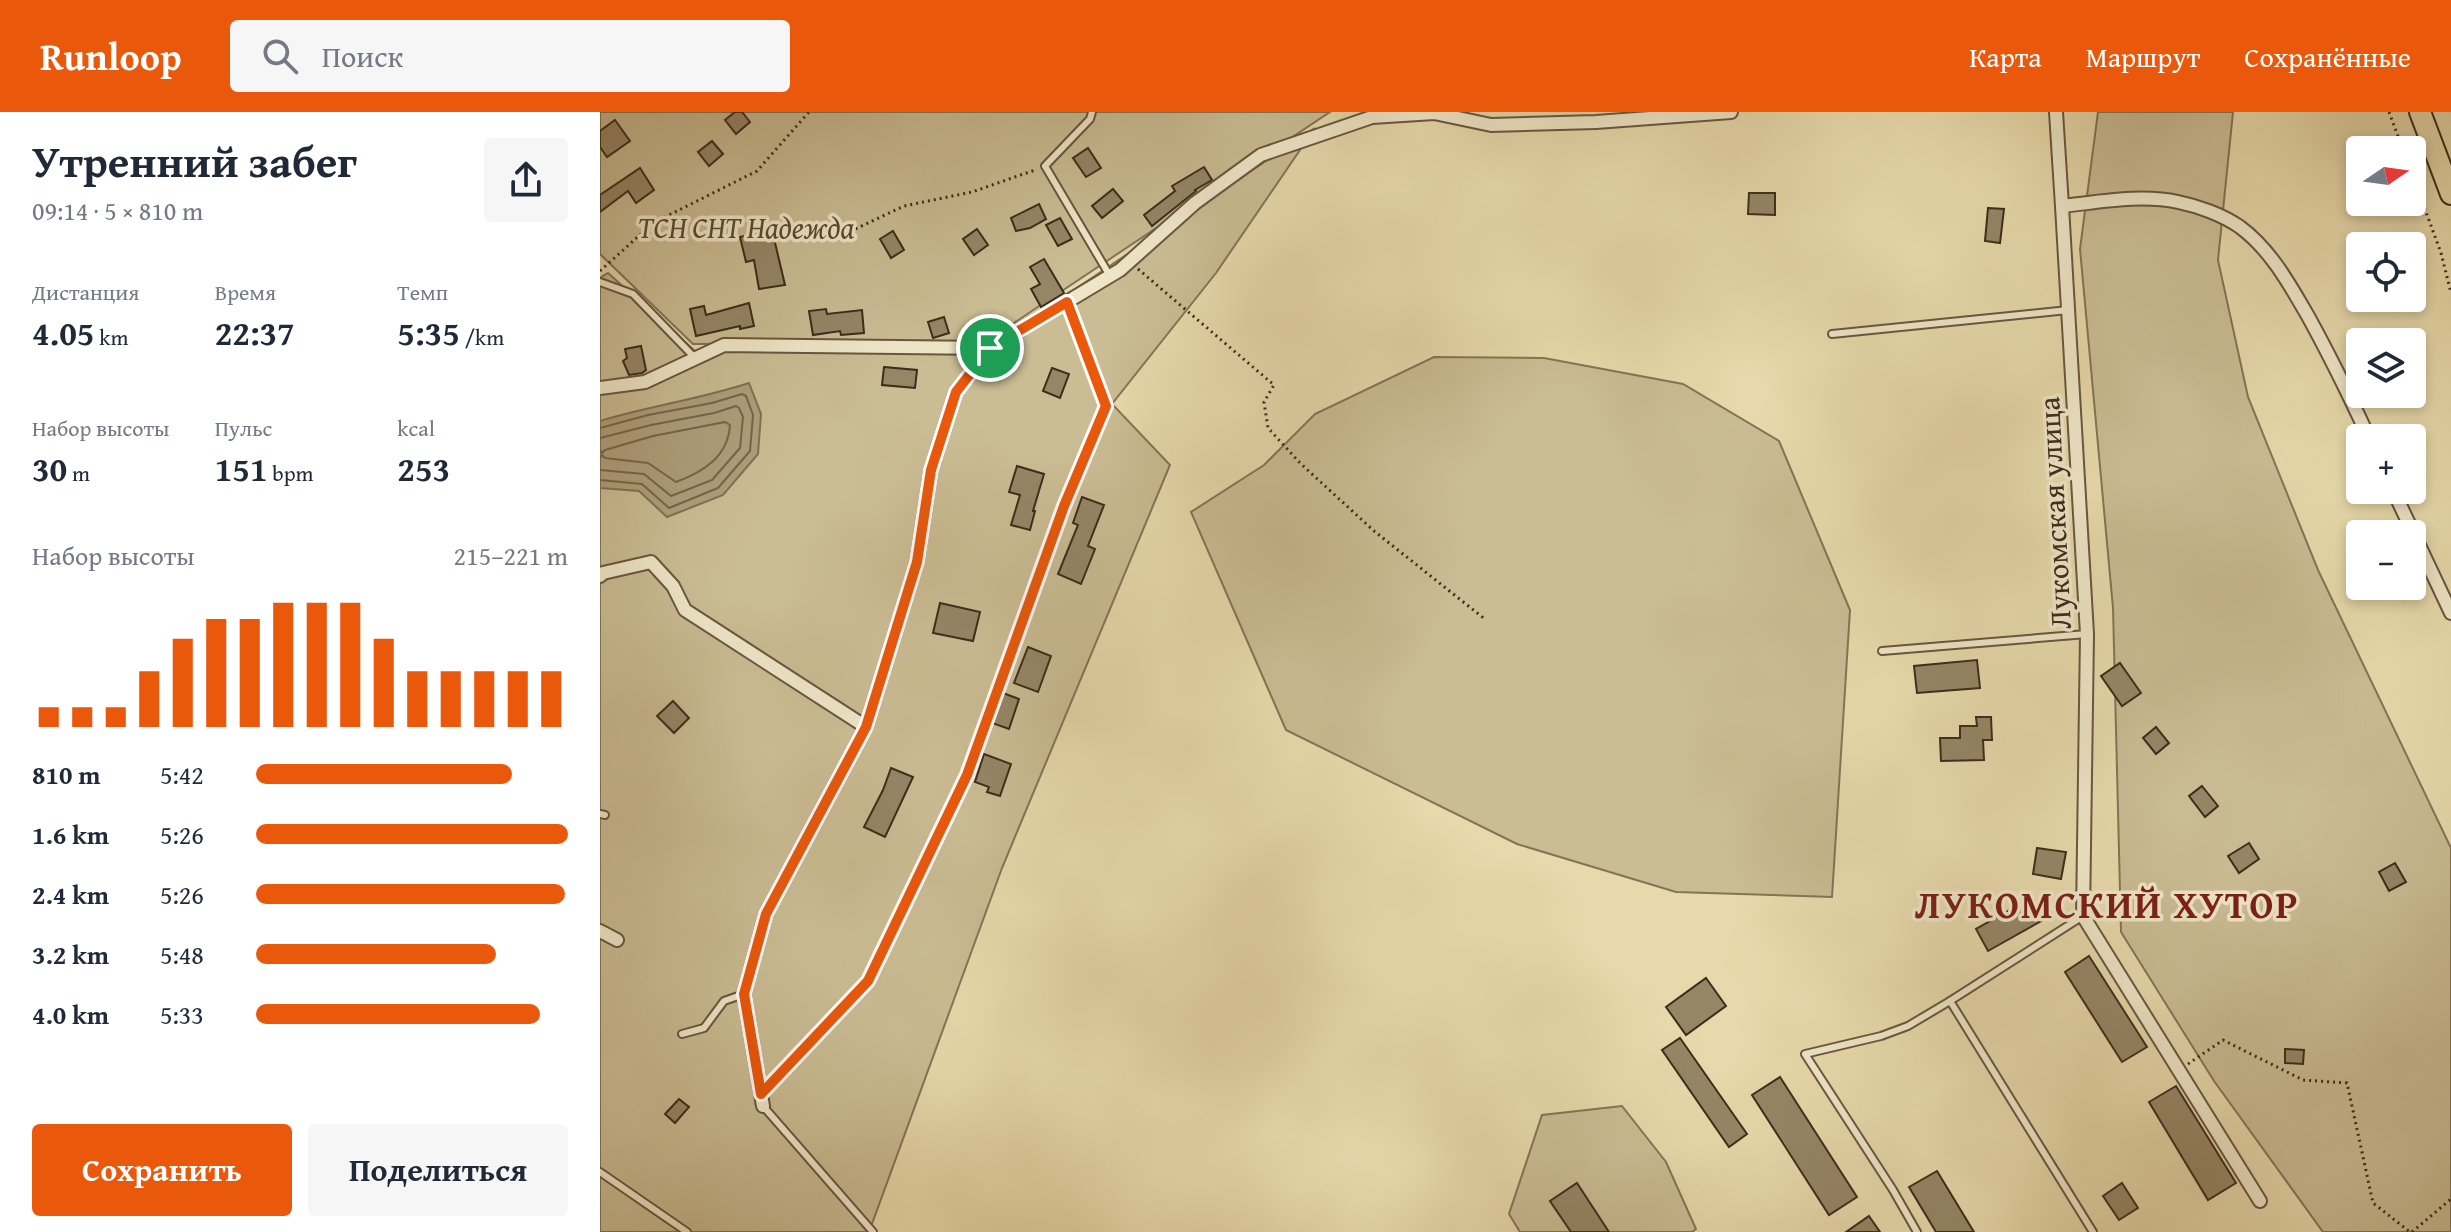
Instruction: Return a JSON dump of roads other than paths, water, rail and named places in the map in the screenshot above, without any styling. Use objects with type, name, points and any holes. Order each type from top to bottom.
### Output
[{"type":"main road","points":[[2420,112],[2451,194]]},
{"type":"street","points":[[762,1100],[744,994],[766,914],[866,727],[917,562],[931,470],[956,392],[990,348],[1130,262],[1195,203],[1261,155],[1372,117],[1434,113],[1491,125],[1596,122],[1731,112]]},
{"type":"street","name":"Лукомская улица","points":[[2056,112],[2087,634],[2083,916]]},
{"type":"street","points":[[2062,206],[2133,199],[2178,202],[2215,214],[2239,227],[2285,275],[2362,424]]},
{"type":"street","points":[[600,388],[645,382],[724,345],[990,348]]},
{"type":"street","points":[[2400,504],[2451,613]]},
{"type":"street","points":[[600,576],[651,562],[673,586],[685,610],[866,727]]},
{"type":"street","points":[[2083,916],[2260,1201]]},
{"type":"street","points":[[600,931],[617,940]]},
{"type":"lane","points":[[1092,112],[1090,119],[1045,166],[1110,276]]},
{"type":"lane","points":[[600,282],[633,294],[696,359]]},
{"type":"lane","points":[[873,1232],[762,1100],[868,981],[967,775],[1064,506],[1106,406],[1067,302]]},
{"type":"lane","points":[[1832,334],[2068,310]]},
{"type":"lane","points":[[1882,651],[2087,634]]},
{"type":"lane","points":[[1917,1232],[1805,1054],[1881,1036],[1908,1026],[2083,916]]},
{"type":"lane","points":[[682,1034],[704,1028],[724,1001],[744,994]]},
{"type":"lane","points":[[1950,1001],[2093,1232]]},
{"type":"lane","points":[[600,1172],[687,1232]]},
{"type":"water","points":[[749,383],[761,414],[758,454],[723,495],[667,517],[639,491],[600,488],[600,421]]},
{"type":"district","name":"ЛУКОМСКИЙ ХУТОР","points":[[2107,904]]},
{"type":"park label","name":"ТСН СНТ Надежда","points":[[746,227]]}]
